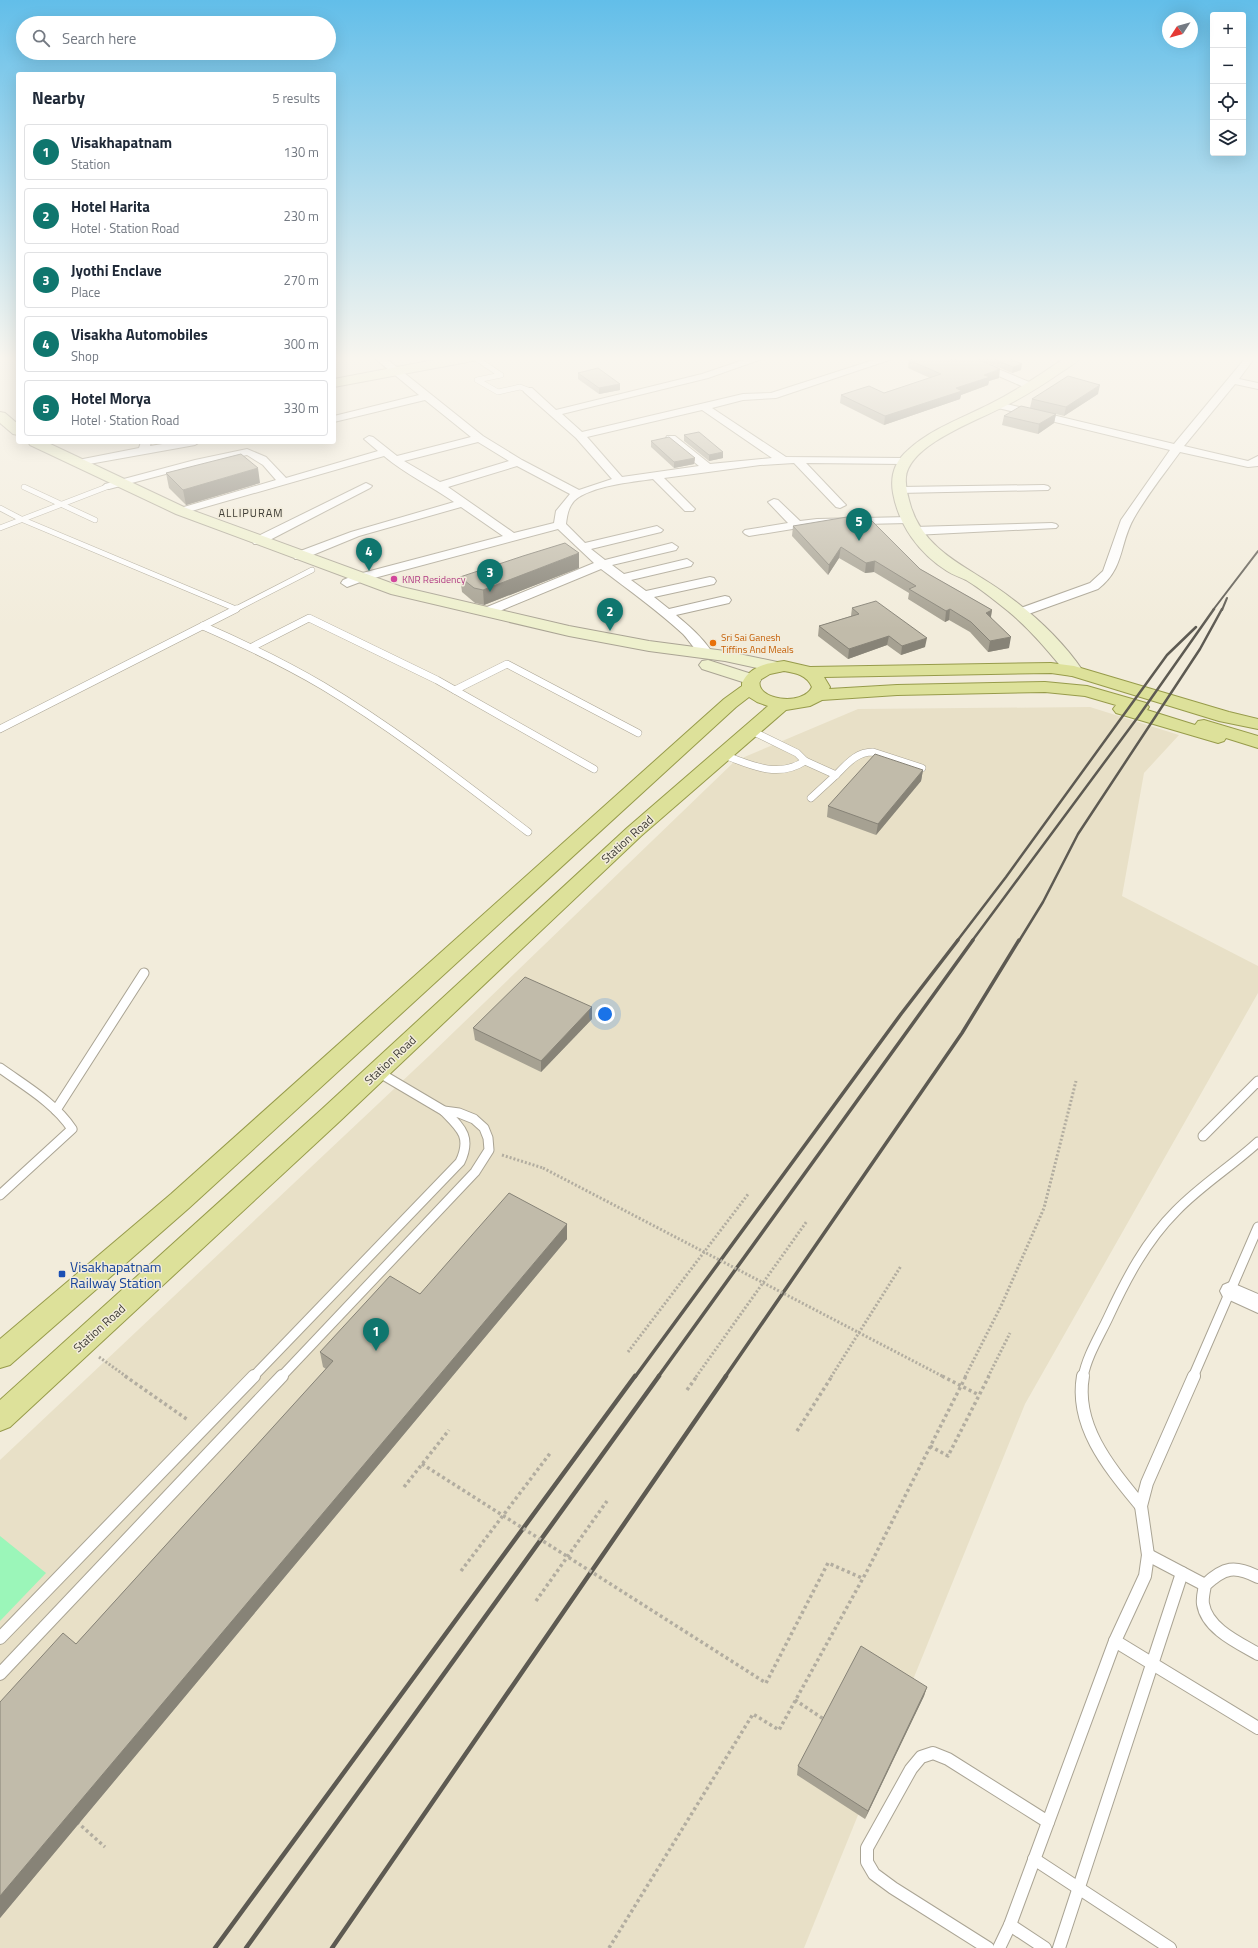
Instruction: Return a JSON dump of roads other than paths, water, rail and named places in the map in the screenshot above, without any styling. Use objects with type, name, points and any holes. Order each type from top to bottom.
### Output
[{"type":"main road","points":[[30,447],[63,465],[114,484],[258,541],[299,556],[353,581],[399,600],[563,639],[697,662],[752,684],[757,695],[782,704],[796,704],[808,701],[817,695],[821,687],[818,679],[808,672],[793,667],[776,667],[705,652],[624,641],[420,598],[353,581],[312,570],[211,531],[114,484],[78,463],[45,447]]},
{"type":"main road","points":[[920,447],[904,461],[899,472],[899,490],[912,526],[925,546],[954,568],[974,578],[1019,613],[1074,671],[1091,684],[1113,706],[1216,737],[1250,740]]},
{"type":"main road","points":[[954,568],[967,583],[1006,616],[1051,668]]},
{"type":"main road","points":[[0,1356],[180,1201],[752,684],[756,674],[776,667]]},
{"type":"main road","points":[[808,672],[1051,668],[1074,671]]},
{"type":"main road","points":[[817,695],[897,690],[1045,687],[1130,680],[1220,707],[1258,724]]},
{"type":"main road","name":"Station Road","points":[[0,1418],[158,1275],[634,832],[722,754],[782,704]]},
{"type":"street","points":[[78,463],[141,447]]},
{"type":"street","points":[[380,447],[396,460],[439,486],[513,538]]},
{"type":"street","points":[[396,460],[445,447]]},
{"type":"street","points":[[493,447],[518,462],[578,494]]},
{"type":"street","points":[[590,447],[620,481]]},
{"type":"street","points":[[682,447],[708,468]]},
{"type":"street","points":[[763,447],[784,461]]},
{"type":"street","points":[[1172,447],[1257,463]]},
{"type":"street","points":[[1019,613],[1094,586],[1104,578],[1109,571],[1127,520],[1177,448]]},
{"type":"street","points":[[114,484],[195,463],[248,452],[264,461],[280,477],[283,483]]},
{"type":"street","points":[[181,511],[283,483],[386,452]]},
{"type":"street","points":[[797,460],[840,505]]},
{"type":"street","points":[[705,652],[694,637],[623,578],[582,547],[560,525],[560,517],[566,504],[578,494],[595,487],[620,481],[708,468],[797,460],[904,461]]},
{"type":"street","points":[[439,486],[518,462]]},
{"type":"street","points":[[655,476],[689,509]]},
{"type":"street","points":[[258,541],[366,486]]},
{"type":"street","points":[[899,490],[1044,488]]},
{"type":"street","points":[[774,502],[796,524]]},
{"type":"street","points":[[299,556],[354,534],[462,503]]},
{"type":"street","points":[[749,532],[796,524],[1052,526]]},
{"type":"street","points":[[353,581],[560,525]]},
{"type":"street","points":[[582,547],[657,530]]},
{"type":"street","points":[[486,612],[603,564],[672,547]]},
{"type":"street","points":[[623,578],[687,563]]},
{"type":"street","points":[[644,595],[710,581]]},
{"type":"street","points":[[666,613],[725,600]]},
{"type":"street","points":[[1230,1292],[1258,1304]]},
{"type":"lane","points":[[0,528],[114,484]]},
{"type":"lane","points":[[24,488],[95,520]]},
{"type":"lane","points":[[0,508],[21,519],[236,609]]},
{"type":"lane","points":[[0,729],[312,570]]},
{"type":"lane","points":[[252,647],[309,618],[456,690],[594,769]]},
{"type":"lane","points":[[203,626],[252,647],[300,672],[339,696],[438,764],[528,832]]},
{"type":"lane","points":[[456,690],[506,664],[638,733]]},
{"type":"lane","points":[[750,730],[797,753],[805,761],[836,775]]},
{"type":"lane","points":[[811,798],[858,754],[865,751],[873,752],[922,768]]},
{"type":"lane","points":[[722,754],[765,769],[782,771],[797,768],[805,761]]},
{"type":"lane","points":[[56,1110],[96,1050],[144,973]]},
{"type":"lane","points":[[0,1068],[56,1110],[69,1123],[72,1129],[0,1195]]},
{"type":"lane","points":[[0,1638],[460,1162],[466,1152],[466,1138],[458,1125],[444,1111],[377,1071]]},
{"type":"lane","points":[[1203,1136],[1258,1081]]},
{"type":"lane","points":[[0,1674],[475,1172],[488,1150],[488,1138],[484,1128],[474,1119],[459,1113],[444,1111]]},
{"type":"lane","points":[[1141,1506],[1115,1474],[1097,1448],[1084,1412],[1081,1398],[1083,1375],[1095,1343],[1133,1267],[1155,1234],[1177,1210],[1258,1142]]},
{"type":"lane","points":[[999,1948],[1010,1925],[1115,1641],[1145,1576],[1148,1555],[1141,1506],[1147,1483],[1258,1227]]},
{"type":"lane","points":[[1148,1555],[1205,1585]]},
{"type":"lane","points":[[1258,1577],[1247,1571],[1235,1568],[1223,1569],[1205,1585],[1203,1604],[1208,1617],[1220,1630],[1258,1654]]},
{"type":"lane","points":[[1059,1948],[1154,1663],[1182,1573]]},
{"type":"lane","points":[[1115,1641],[1154,1663],[1258,1728]]},
{"type":"lane","points":[[988,1948],[893,1888],[874,1874],[867,1862],[867,1848],[911,1769],[921,1757],[933,1753],[948,1759],[1048,1822]]},
{"type":"lane","points":[[1034,1859],[1079,1887],[1170,1948]]},
{"type":"lane","points":[[1010,1925],[1045,1948]]},
{"type":"railway","points":[[1213,610],[1258,551]]},
{"type":"railway","points":[[1222,610],[1227,598]]},
{"type":"railway","points":[[972,941],[1138,717],[1214,609]]},
{"type":"railway","points":[[1019,941],[1043,902],[1078,834],[1200,649],[1222,609]]},
{"type":"railway","points":[[957,941],[1006,877],[1167,655],[1196,627]]},
{"type":"railway","points":[[635,1377],[901,1014],[958,940]]},
{"type":"railway","points":[[658,1377],[973,940]]},
{"type":"railway","points":[[725,1377],[962,1033],[1019,940]]},
{"type":"railway","points":[[215,1948],[635,1376]]},
{"type":"railway","points":[[246,1948],[659,1376]]},
{"type":"railway","points":[[332,1948],[726,1376]]},
{"type":"place","name":"Hotel Morya","points":[[859,541]]},
{"type":"place","name":"Visakha Automobiles","points":[[369,571]]},
{"type":"place","name":"KNR Residency","points":[[394,579]]},
{"type":"place","name":"Jyothi Enclave","points":[[490,592]]},
{"type":"place","name":"Hotel Harita","points":[[610,631]]},
{"type":"place","name":"Sri Sai Ganesh Tiffins And Meals","points":[[713,643]]},
{"type":"place","name":"Visakhapatnam Railway Station","points":[[62,1274]]},
{"type":"place","name":"Visakhapatnam","points":[[376,1351]]},
{"type":"district","name":"ALLIPURAM","points":[[251,513]]}]
